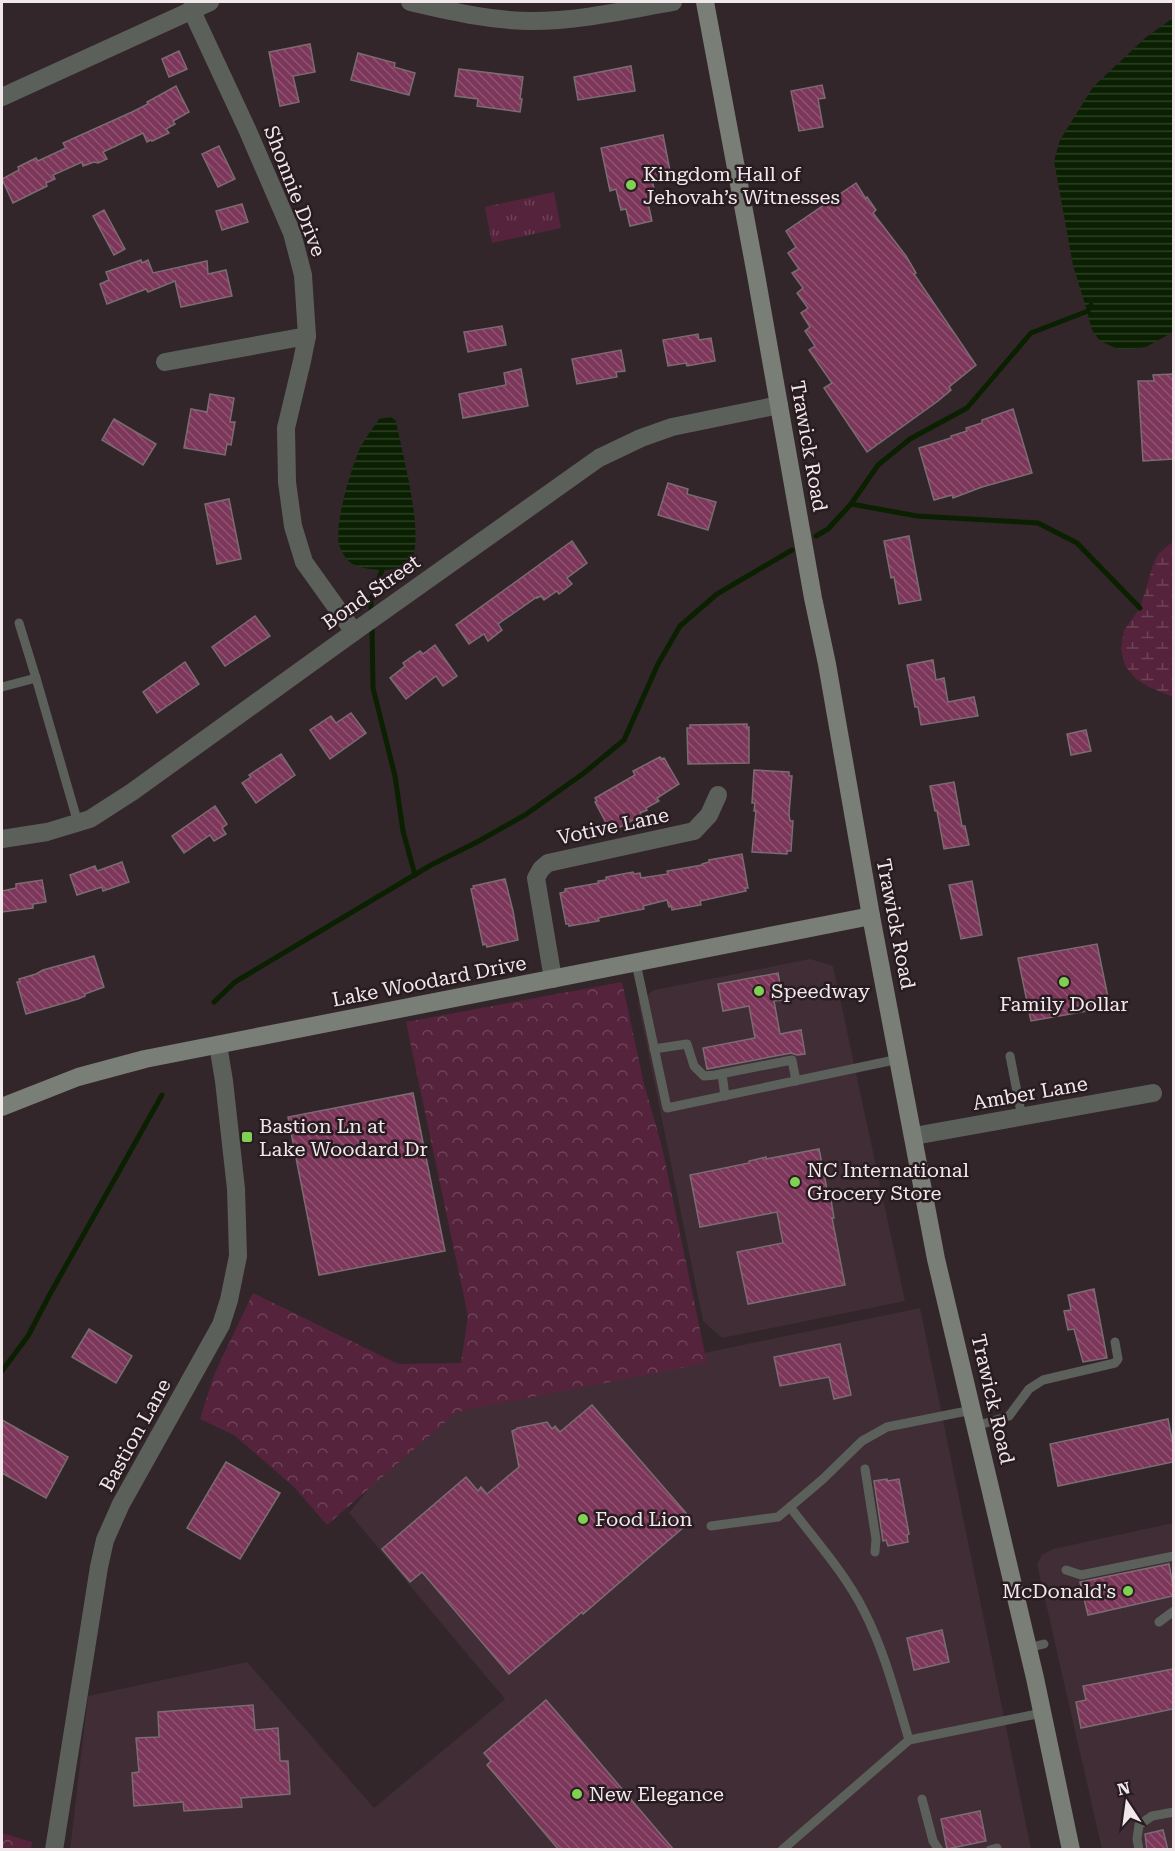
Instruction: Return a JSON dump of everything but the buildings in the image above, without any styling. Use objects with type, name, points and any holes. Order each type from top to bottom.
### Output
[{"type":"street","points":[[2,97],[210,2]]},
{"type":"street","points":[[410,2],[497,19],[533,21],[590,17],[673,2]]},
{"type":"street","name":"Trawick Road","points":[[705,2],[871,916],[936,1259],[974,1418],[1036,1646],[1042,1713],[1071,1850]]},
{"type":"street","name":"Shonnie Drive","points":[[191,9],[292,233],[303,275],[307,336],[286,428],[287,482],[293,526],[304,562],[354,632]]},
{"type":"street","points":[[165,362],[307,336]]},
{"type":"street","name":"Bond Street","points":[[2,839],[47,832],[90,819],[132,792],[599,458],[641,438],[672,427],[779,405]]},
{"type":"street","name":"Votive Lane","points":[[553,979],[536,878],[541,869],[549,863],[694,831],[709,815],[718,795]]},
{"type":"street","name":"Lake Woodard Drive","points":[[2,1107],[78,1077],[145,1059],[871,916]]},
{"type":"street","name":"Bastion Lane","points":[[54,1850],[79,1683],[105,1540],[121,1504],[221,1325],[236,1267],[238,1256],[236,1189],[218,1046]]},
{"type":"street","name":"Amber Lane","points":[[914,1136],[1153,1094]]},
{"type":"lane","points":[[20,623],[78,823]]},
{"type":"lane","points":[[2,687],[36,678]]},
{"type":"lane","points":[[636,963],[667,1108],[899,1059]]},
{"type":"lane","points":[[654,1049],[687,1044],[694,1066],[704,1076],[792,1060],[796,1081]]},
{"type":"lane","points":[[1010,1056],[1022,1117]]},
{"type":"lane","points":[[722,1074],[725,1096]]},
{"type":"lane","points":[[711,1526],[778,1517],[823,1479],[862,1441],[887,1427],[1009,1416],[1029,1389],[1043,1380],[1114,1363],[1118,1359],[1115,1342]]},
{"type":"lane","points":[[865,1469],[876,1539],[875,1552]]},
{"type":"lane","points":[[790,1507],[844,1578],[864,1610],[888,1667],[909,1740]]},
{"type":"lane","points":[[1066,1570],[1081,1575],[1173,1556]]},
{"type":"lane","points":[[1159,1622],[1173,1611]]},
{"type":"lane","points":[[782,1850],[909,1740],[1042,1713]]},
{"type":"lane","points":[[922,1799],[933,1841],[939,1850]]},
{"type":"lane","points":[[1139,1850],[1137,1839],[1139,1826],[1152,1816],[1173,1812]]},
{"type":"shaded area","points":[[1173,18],[1173,332],[1146,347],[1120,350],[1100,341],[1092,330],[1073,265],[1054,161],[1060,140],[1093,87],[1145,38]]},
{"type":"shaded area","points":[[391,417],[396,421],[414,510],[415,544],[413,557],[409,563],[395,569],[375,570],[357,566],[347,559],[339,544],[339,523],[349,480],[361,446],[379,419]]},
{"type":"shaded area","points":[[810,959],[833,966],[905,1301],[722,1338],[703,1321],[638,1002],[654,990]]},
{"type":"shaded area","points":[[920,1308],[1031,1849],[70,1850],[88,1696],[247,1662],[374,1808],[505,1699],[349,1513],[432,1410]]},
{"type":"shaded area","points":[[1173,1523],[1173,1849],[1102,1849],[1037,1564],[1042,1555],[1053,1549]]},
{"type":"green space","points":[[554,192],[561,228],[492,243],[485,207]]},
{"type":"green space","points":[[1173,543],[1173,697],[1136,679],[1125,666],[1121,648],[1124,630],[1140,608],[1158,554]]},
{"type":"green space","points":[[622,982],[644,1084],[662,1147],[707,1363],[457,1412],[327,1525],[294,1487],[234,1435],[200,1419],[214,1375],[253,1293],[398,1364],[461,1363],[468,1316],[406,1022]]},
{"type":"green space","points":[[2,1833],[32,1842],[31,1849],[2,1849]]},
{"type":"waterway","points":[[816,536],[828,529],[851,504],[878,465],[910,439],[967,408],[1031,333],[1088,311],[1091,305]]},
{"type":"waterway","points":[[851,504],[917,516],[1038,523],[1077,543],[1140,608]]},
{"type":"waterway","points":[[214,1002],[235,982],[431,865],[525,815],[584,773],[624,740],[658,664],[680,626],[717,594],[792,550]]},
{"type":"waterway","points":[[371,614],[371,600],[382,570]]},
{"type":"waterway","points":[[372,623],[373,688],[395,776],[403,831],[415,875]]},
{"type":"waterway","points":[[2,1371],[28,1336],[162,1095]]},
{"type":"place","name":"Kingdom Hall of Jehovah’s Witnesses","points":[[631,185]]},
{"type":"place","name":"Family Dollar","points":[[1064,982]]},
{"type":"place","name":"Speedway","points":[[759,991]]},
{"type":"place","name":"Bastion Ln at Lake Woodard Dr","points":[[247,1137]]},
{"type":"place","name":"NC International Grocery Store","points":[[795,1182]]},
{"type":"place","name":"Food Lion","points":[[583,1519]]},
{"type":"place","name":"McDonald's","points":[[1128,1591]]},
{"type":"place","name":"New Elegance","points":[[577,1794]]}]
